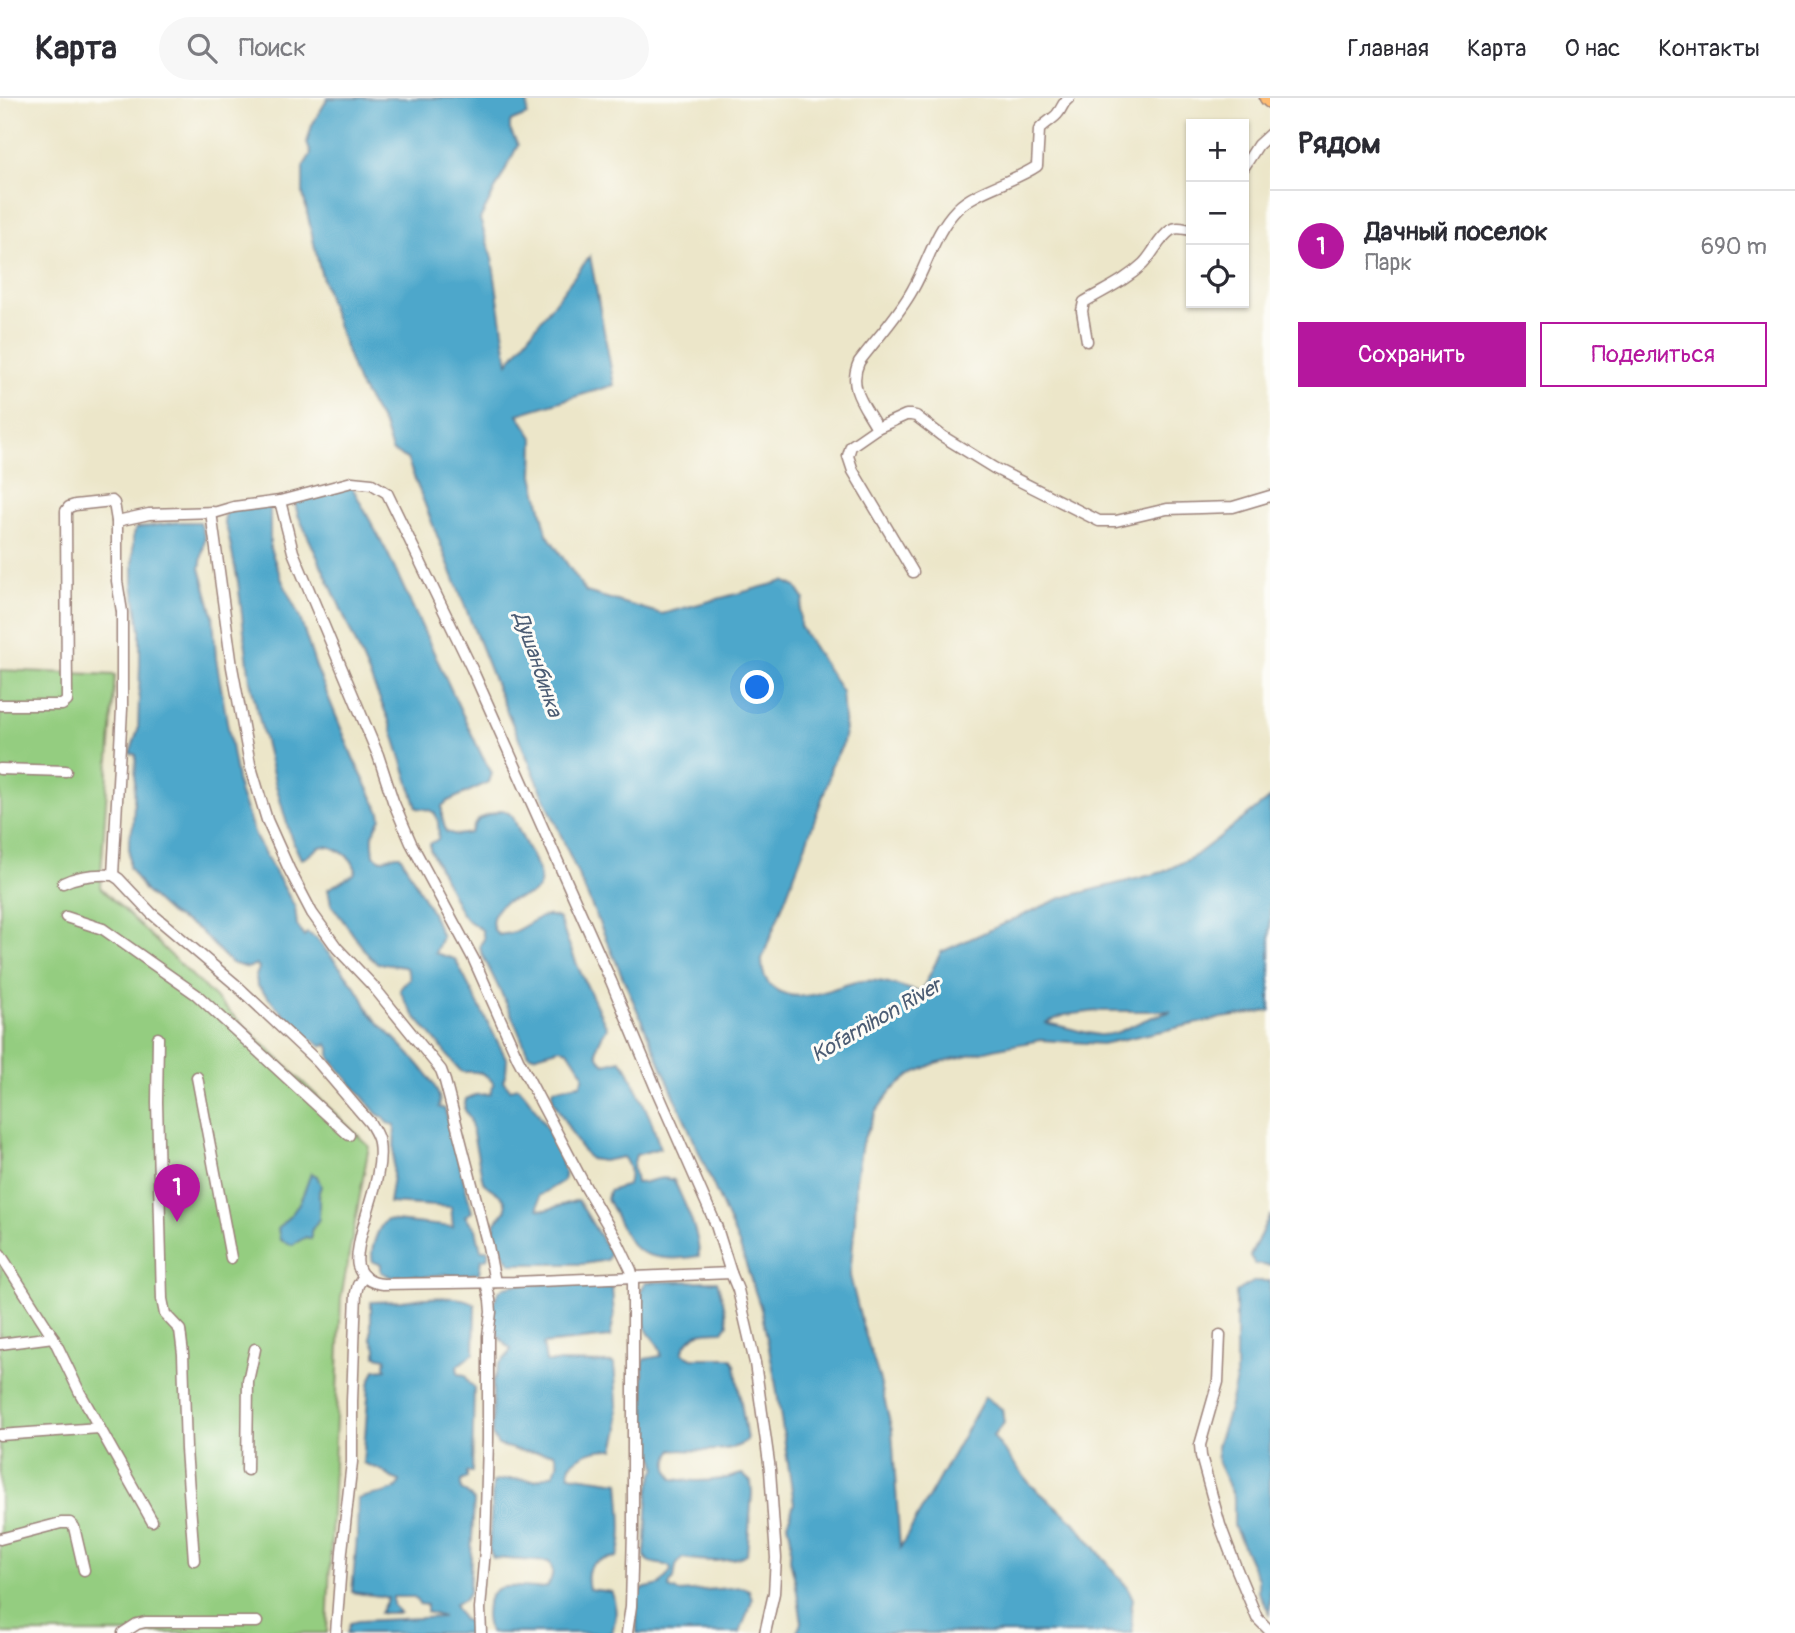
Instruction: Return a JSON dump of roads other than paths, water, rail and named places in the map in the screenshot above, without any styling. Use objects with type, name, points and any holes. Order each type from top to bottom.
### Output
[{"type":"street","points":[[877,428],[856,390],[854,379],[859,362],[914,289],[926,258],[947,221],[970,200],[1037,166],[1038,130],[1058,113],[1069,98]]},
{"type":"street","points":[[1249,159],[1258,145],[1270,134]]},
{"type":"street","points":[[1087,341],[1082,310],[1084,302],[1129,276],[1173,228],[1186,229]]},
{"type":"street","points":[[913,572],[853,471],[848,456],[851,446],[877,428],[906,415],[916,416],[942,436],[994,468],[1099,522],[1116,521],[1167,509],[1233,507],[1270,496]]},
{"type":"street","points":[[117,522],[149,514],[211,512],[280,501],[352,482],[372,484],[387,492],[472,669],[611,981],[716,1225],[738,1290],[755,1363],[770,1470],[776,1558],[774,1593],[765,1633]]},
{"type":"street","points":[[0,705],[62,705],[67,701],[66,511],[75,505],[113,501],[117,522],[117,581],[122,612],[122,709],[113,875]]},
{"type":"street","points":[[280,501],[297,562],[378,755],[411,843],[474,960],[518,1059],[631,1270],[633,1530],[631,1606],[627,1633]]},
{"type":"street","points":[[211,512],[232,667],[250,764],[267,820],[312,913],[338,948],[373,986],[441,1070],[488,1246],[491,1312],[488,1336],[488,1440],[481,1633]]},
{"type":"street","points":[[0,769],[66,771]]},
{"type":"street","points":[[63,883],[86,875],[113,875],[119,879],[151,913],[235,984],[318,1062],[364,1116],[377,1134],[380,1145],[376,1177],[361,1232],[357,1259],[359,1270],[372,1283],[490,1282],[731,1273]]},
{"type":"street","points":[[66,916],[103,929],[197,995],[349,1135]]},
{"type":"street","points":[[158,1038],[162,1299],[165,1314],[180,1329],[194,1560]]},
{"type":"street","points":[[197,1077],[231,1258]]},
{"type":"street","points":[[0,1254],[52,1337],[99,1428],[152,1521]]},
{"type":"street","points":[[335,1633],[352,1461],[356,1293],[364,1276]]},
{"type":"street","points":[[1220,1335],[1218,1382],[1200,1446],[1201,1456],[1220,1524],[1237,1570],[1257,1618],[1270,1631]]},
{"type":"street","points":[[0,1344],[52,1337]]},
{"type":"street","points":[[247,1470],[248,1381],[254,1349]]},
{"type":"street","points":[[0,1436],[99,1428]]},
{"type":"street","points":[[0,1539],[70,1523],[74,1527],[84,1570]]},
{"type":"street","points":[[128,1631],[145,1622],[257,1622]]},
{"type":"water","points":[[328,98],[528,98],[527,115],[510,122],[510,130],[518,145],[480,219],[492,258],[508,363],[590,256],[614,385],[518,414],[534,439],[533,475],[547,534],[586,592],[662,614],[784,581],[796,587],[804,599],[800,610],[800,626],[842,692],[845,732],[762,959],[764,976],[773,988],[786,994],[804,996],[869,980],[921,992],[941,952],[1061,898],[1163,872],[1195,856],[1270,798],[1270,1011],[1222,1018],[1102,1044],[1041,1040],[936,1063],[912,1074],[891,1091],[875,1113],[862,1143],[856,1180],[850,1276],[892,1431],[900,1548],[985,1397],[1002,1409],[1004,1423],[993,1436],[1030,1484],[1074,1522],[1128,1588],[1133,1599],[1133,1633],[796,1633],[802,1622],[790,1560],[791,1539],[788,1523],[794,1503],[761,1309],[739,1244],[499,693],[407,459],[392,451],[385,428],[357,381],[329,301],[303,194],[303,167],[311,154],[307,143],[312,125]],"holes":[[[1098,1011],[1171,1011],[1106,1035],[1045,1023],[1065,1015]]]},
{"type":"water","points":[[351,485],[387,552],[492,773],[489,782],[442,806],[446,832],[457,835],[470,833],[479,819],[503,810],[513,818],[540,875],[540,882],[532,894],[500,906],[494,914],[493,927],[499,935],[516,931],[547,916],[559,919],[607,1028],[599,1042],[598,1056],[605,1064],[620,1060],[626,1066],[651,1120],[660,1148],[636,1155],[633,1166],[636,1183],[662,1178],[674,1180],[694,1227],[699,1256],[653,1256],[637,1249],[627,1238],[607,1199],[609,1191],[628,1185],[630,1173],[627,1163],[623,1157],[603,1161],[590,1159],[578,1144],[554,1102],[554,1089],[580,1084],[583,1073],[568,1050],[561,1048],[533,1056],[528,1054],[481,952],[480,945],[484,939],[482,930],[466,919],[460,911],[430,849],[430,844],[438,839],[436,816],[432,811],[417,808],[388,718],[295,504],[296,497],[322,496]]},
{"type":"water","points":[[270,502],[270,548],[300,618],[316,667],[354,760],[380,812],[381,818],[373,835],[374,855],[381,860],[400,855],[442,937],[435,953],[455,959],[507,1060],[503,1081],[510,1089],[518,1087],[524,1094],[558,1151],[564,1170],[563,1181],[539,1196],[538,1209],[546,1210],[578,1200],[610,1253],[607,1260],[584,1264],[511,1264],[499,1245],[494,1229],[505,1210],[505,1201],[483,1182],[470,1119],[464,1108],[466,1099],[490,1094],[494,1084],[484,1074],[462,1072],[455,1065],[403,998],[400,990],[410,979],[407,969],[377,963],[331,904],[328,889],[354,874],[356,870],[351,860],[337,850],[324,846],[301,859],[291,838],[250,681],[238,582],[224,522],[226,511]]},
{"type":"water","points":[[200,522],[205,538],[200,568],[213,615],[216,658],[239,791],[257,840],[295,907],[297,925],[304,936],[307,933],[316,938],[355,987],[370,1013],[413,1058],[434,1085],[439,1097],[439,1107],[445,1109],[472,1212],[465,1216],[476,1229],[481,1250],[488,1250],[488,1258],[481,1260],[479,1273],[391,1277],[381,1272],[381,1264],[373,1262],[372,1252],[377,1234],[386,1220],[453,1227],[451,1207],[389,1203],[395,1125],[387,1123],[385,1118],[377,1114],[330,1058],[327,1044],[321,1046],[313,1040],[307,1040],[257,985],[259,968],[256,964],[248,968],[231,963],[198,929],[170,914],[145,891],[129,867],[136,755],[130,753],[138,730],[140,664],[140,630],[133,585],[133,537],[136,528]]},
{"type":"water","points":[[311,1173],[317,1176],[321,1186],[319,1219],[311,1231],[311,1239],[306,1237],[292,1245],[280,1240],[278,1229],[297,1206]]},
{"type":"water","points":[[1270,1215],[1270,1266],[1255,1264],[1250,1256]]},
{"type":"water","points":[[717,1281],[728,1324],[723,1331],[703,1332],[693,1336],[682,1353],[692,1358],[731,1358],[735,1364],[747,1440],[723,1449],[672,1450],[668,1465],[673,1479],[708,1481],[742,1474],[751,1482],[747,1554],[724,1560],[682,1558],[676,1566],[669,1588],[679,1592],[742,1587],[749,1590],[752,1600],[740,1633],[637,1633],[636,1592],[660,1585],[671,1571],[670,1567],[648,1561],[645,1554],[648,1494],[657,1468],[655,1459],[643,1445],[643,1366],[644,1359],[661,1356],[661,1352],[643,1320],[641,1293],[646,1282]]},
{"type":"water","points":[[1255,1281],[1270,1281],[1270,1613],[1258,1592],[1258,1579],[1234,1526],[1234,1497],[1218,1463],[1217,1446],[1236,1380],[1236,1292]]},
{"type":"water","points":[[585,1284],[612,1287],[614,1318],[610,1337],[543,1344],[546,1362],[614,1363],[619,1429],[614,1449],[585,1454],[570,1465],[569,1475],[619,1482],[622,1521],[620,1550],[617,1557],[592,1564],[588,1573],[589,1589],[612,1592],[616,1612],[612,1633],[489,1633],[486,1612],[493,1592],[506,1587],[547,1587],[552,1571],[549,1562],[493,1558],[489,1549],[493,1482],[509,1479],[536,1480],[553,1474],[557,1466],[554,1453],[520,1451],[498,1445],[492,1435],[493,1382],[499,1364],[511,1349],[496,1331],[494,1301],[500,1290],[509,1286]]},
{"type":"water","points":[[458,1298],[475,1305],[474,1353],[457,1366],[458,1374],[465,1375],[474,1387],[472,1472],[467,1472],[467,1478],[461,1481],[461,1490],[474,1501],[469,1592],[464,1600],[454,1605],[462,1619],[469,1622],[468,1633],[347,1633],[350,1623],[358,1621],[443,1617],[427,1612],[427,1605],[419,1604],[414,1597],[393,1597],[393,1605],[400,1613],[380,1613],[388,1598],[352,1592],[358,1499],[393,1490],[398,1487],[400,1481],[363,1463],[369,1384],[375,1370],[386,1369],[386,1358],[376,1356],[376,1348],[371,1338],[371,1302]]},
{"type":"place","name":"Дачный поселок","points":[[177,1222]]},
{"type":"water label","name":"Душанбинка","points":[[538,664]]},
{"type":"water label","name":"Kofarnihon River","points":[[876,1020]]}]
